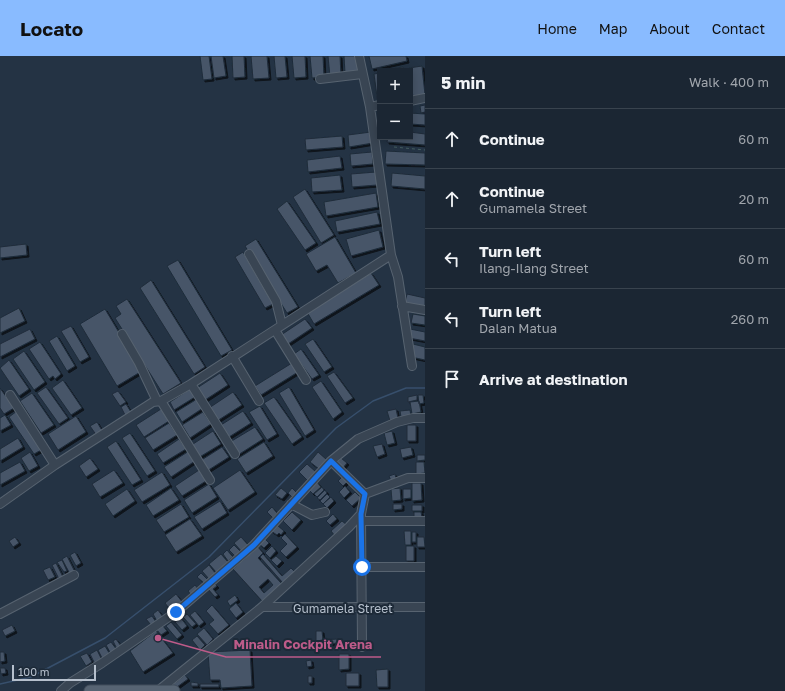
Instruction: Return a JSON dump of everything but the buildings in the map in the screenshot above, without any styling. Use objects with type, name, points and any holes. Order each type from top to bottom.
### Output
[{"type":"main road","points":[[90,691],[174,691]]},
{"type":"street","points":[[359,56],[370,107],[390,255],[398,276],[412,366]]},
{"type":"street","points":[[320,79],[362,74]]},
{"type":"street","points":[[413,100],[425,98]]},
{"type":"street","points":[[370,107],[377,106]]},
{"type":"street","points":[[249,254],[276,300],[278,328],[306,380]]},
{"type":"street","points":[[0,504],[55,465],[159,401],[191,384],[390,255]]},
{"type":"street","points":[[402,306],[425,310]]},
{"type":"street","points":[[122,334],[159,401],[210,480]]},
{"type":"street","points":[[232,356],[259,401]]},
{"type":"street","points":[[191,384],[235,454]]},
{"type":"street","points":[[10,395],[55,465]]},
{"type":"street","points":[[62,691],[70,683],[176,612],[254,545],[331,461],[358,439],[377,430],[413,418],[425,418]]},
{"type":"street","points":[[331,461],[365,494]]},
{"type":"street","points":[[365,494],[408,478],[425,478]]},
{"type":"street","points":[[362,647],[361,518],[365,494]]},
{"type":"street","points":[[291,504],[312,515],[325,512]]},
{"type":"street","points":[[361,518],[425,521]]},
{"type":"street","name":"Gumamela Street","points":[[159,690],[262,607],[349,527],[361,518]]},
{"type":"street","points":[[362,567],[425,567]]},
{"type":"street","points":[[0,614],[74,575]]},
{"type":"street","name":"Gumamela Street","points":[[262,607],[361,609],[425,608]]},
{"type":"path","points":[[394,147],[425,150]]},
{"type":"waterway","points":[[0,684],[31,677],[105,638],[209,557],[336,428],[373,401],[406,388],[425,388]]},
{"type":"place","name":"Minalin Cockpit Arena","points":[[158,638]]},
{"type":"route","points":[[176,612],[254,545],[331,461],[365,494],[361,514],[362,567]]}]
